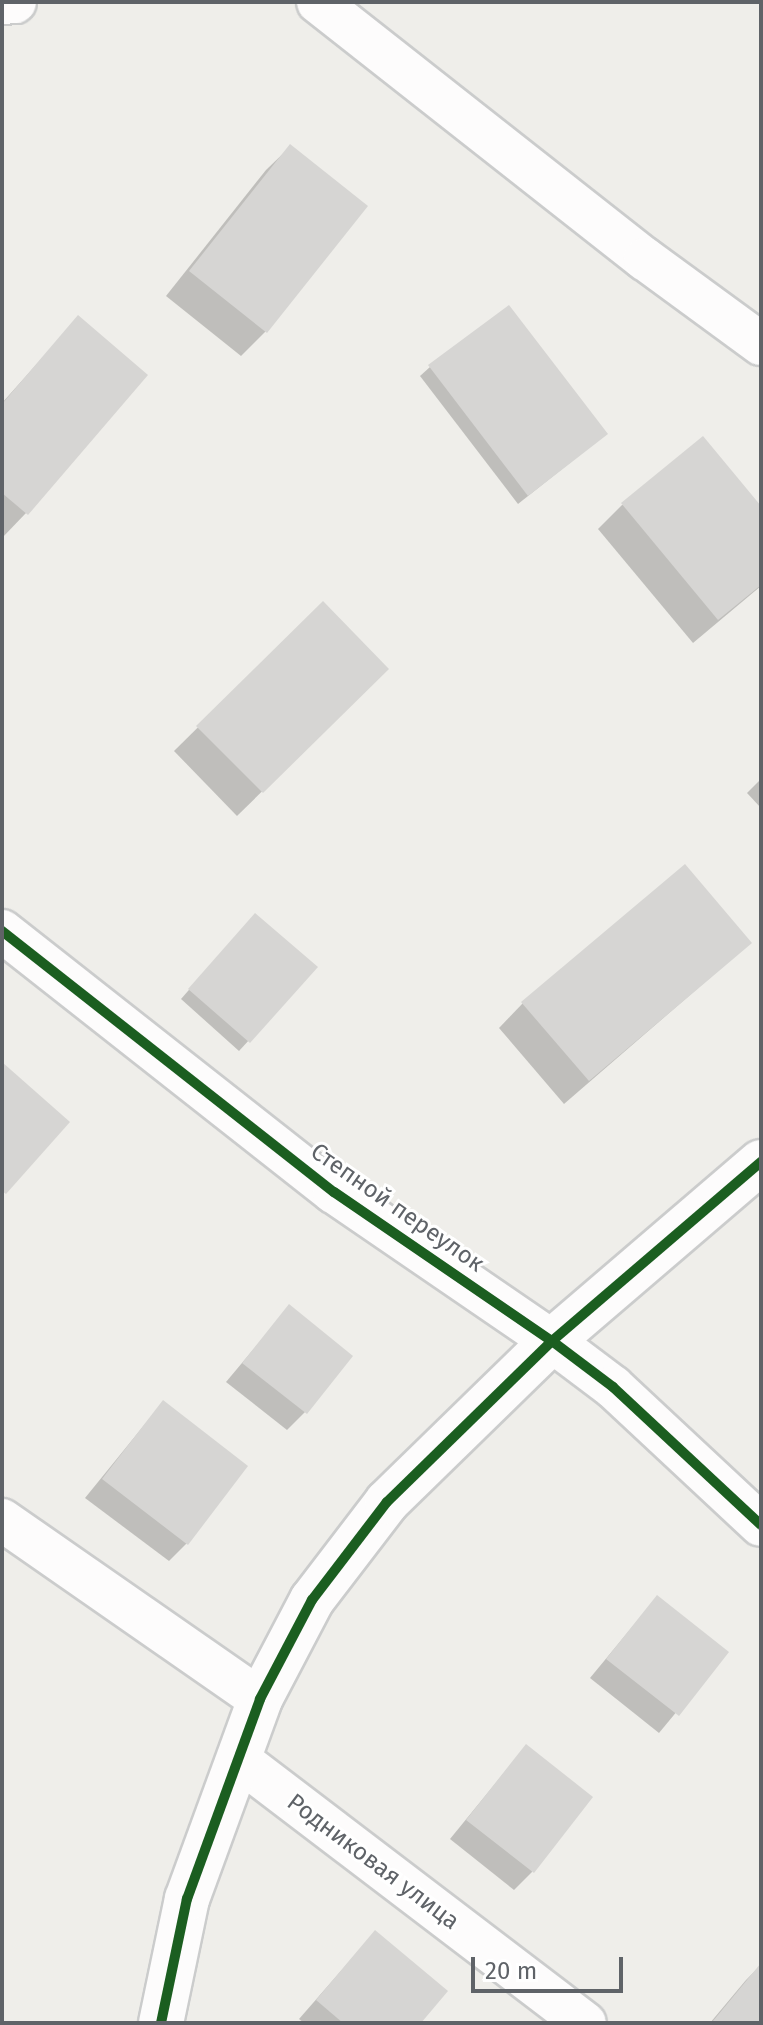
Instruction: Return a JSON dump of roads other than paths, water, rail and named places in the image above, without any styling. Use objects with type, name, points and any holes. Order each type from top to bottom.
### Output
[{"type":"street","points":[[2,3],[15,2]]},
{"type":"street","points":[[318,2],[645,259],[761,344]]},
{"type":"street","name":"Степной переулок","points":[[2,931],[334,1192],[552,1341],[613,1387],[761,1525]]},
{"type":"street","points":[[161,2023],[187,1899],[260,1699],[312,1600],[387,1502],[552,1341],[761,1162]]},
{"type":"street","points":[[2,1520],[260,1699]]},
{"type":"street","name":"Родниковая улица","points":[[238,1759],[585,2023]]}]
